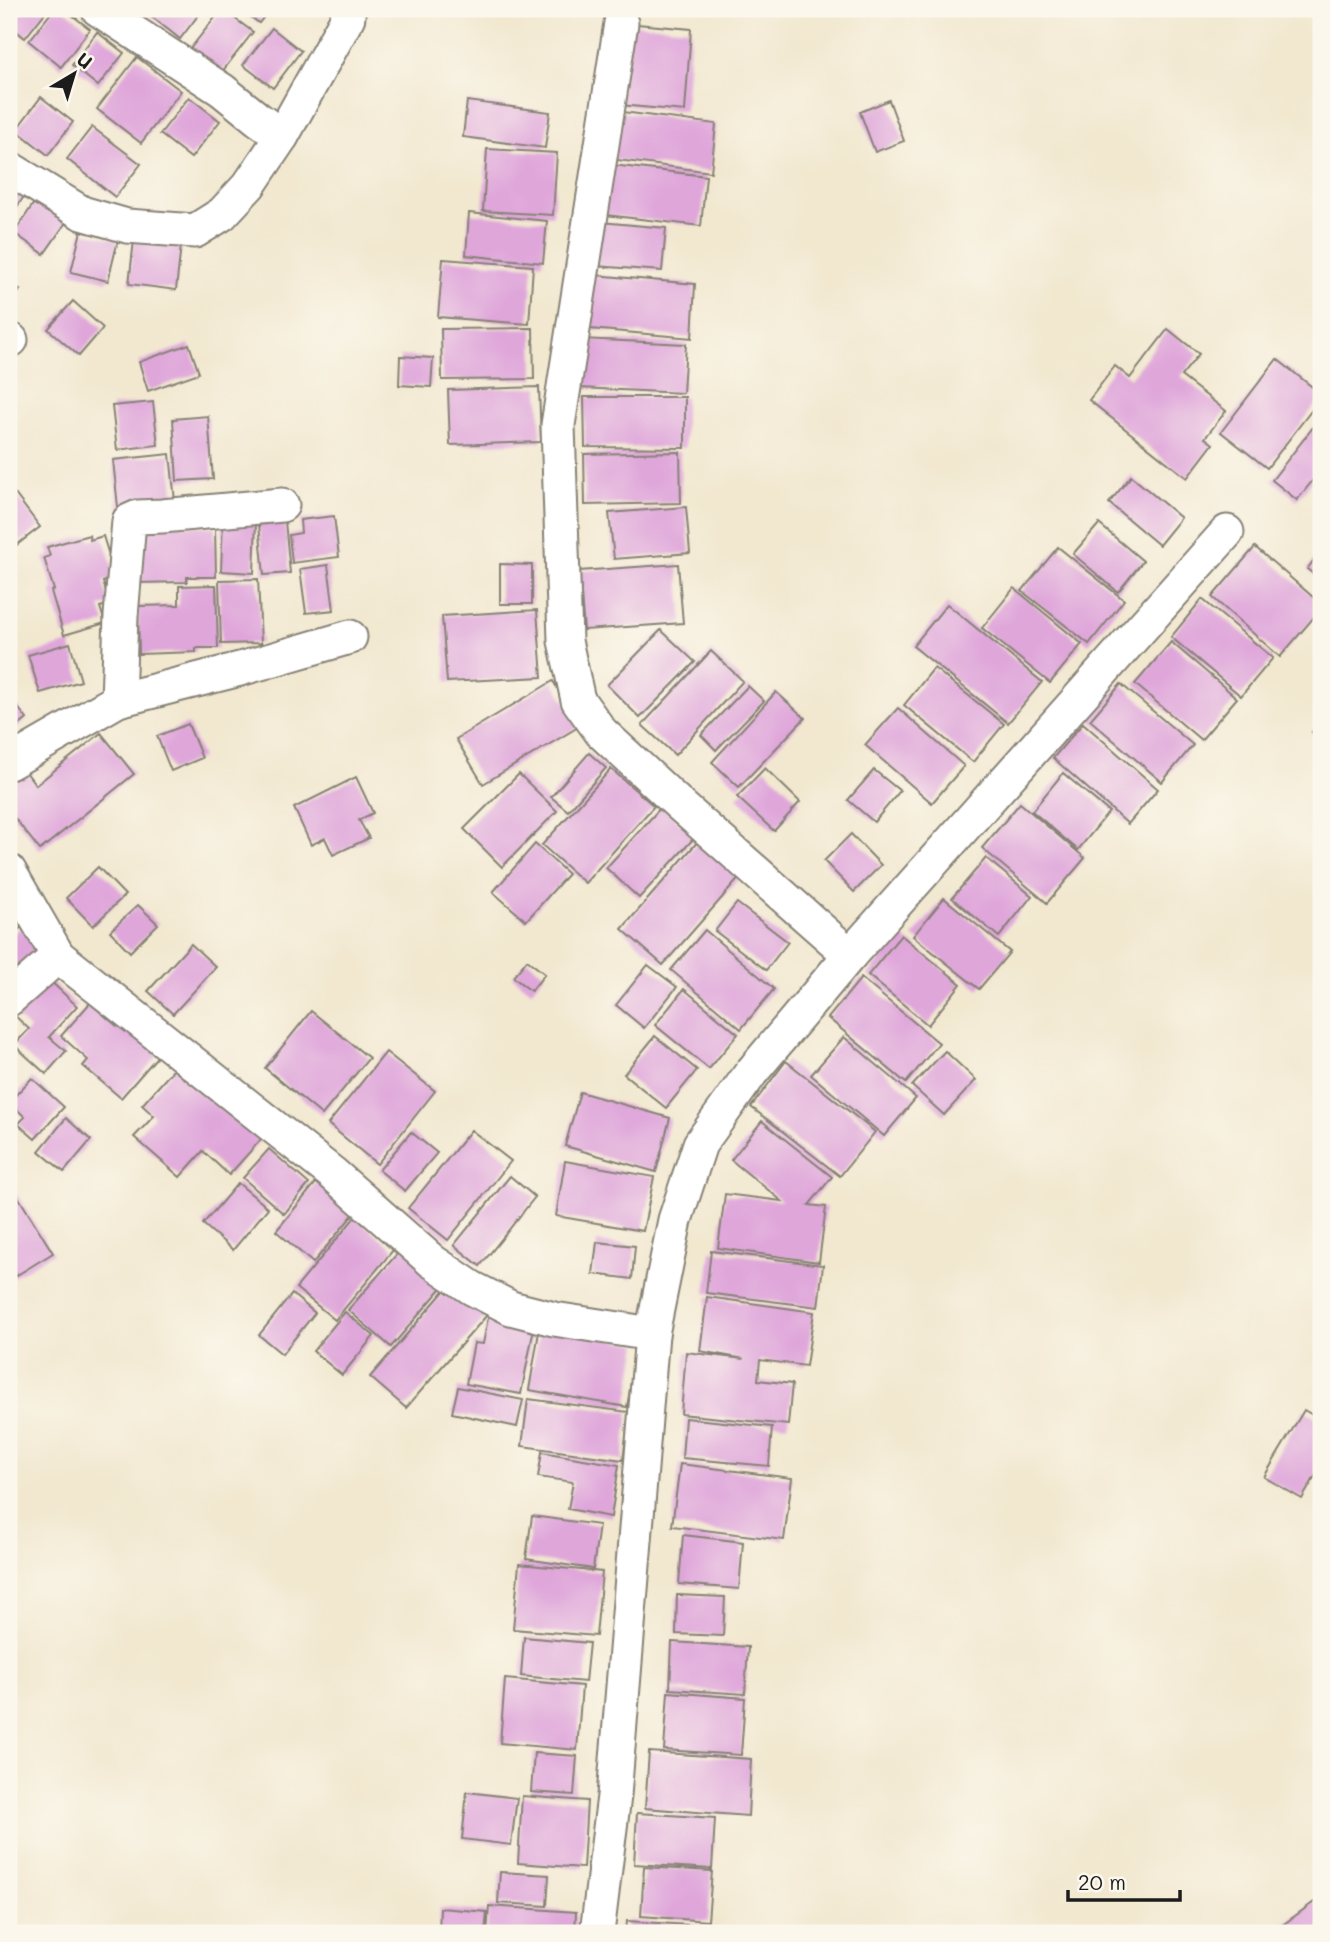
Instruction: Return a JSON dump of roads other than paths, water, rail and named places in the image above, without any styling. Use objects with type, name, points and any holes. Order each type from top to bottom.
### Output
[{"type":"street","points":[[98,9],[222,90],[282,136]]},
{"type":"street","points":[[9,168],[82,213],[127,226],[195,231],[222,214],[249,185],[282,136],[348,17],[348,9]]},
{"type":"street","points":[[621,23],[558,425],[565,641],[578,700],[601,732],[680,806],[850,955]]},
{"type":"street","points":[[118,700],[121,616],[129,521],[138,517],[282,505]]},
{"type":"street","points":[[597,1933],[614,1796],[652,1334],[675,1220],[700,1144],[751,1073],[850,955],[1227,532]]},
{"type":"street","points":[[9,763],[118,700],[240,669],[350,636]]},
{"type":"street","points":[[9,871],[58,956],[332,1173],[432,1261],[472,1288],[511,1308],[652,1334]]},
{"type":"street","points":[[9,999],[58,956]]}]
